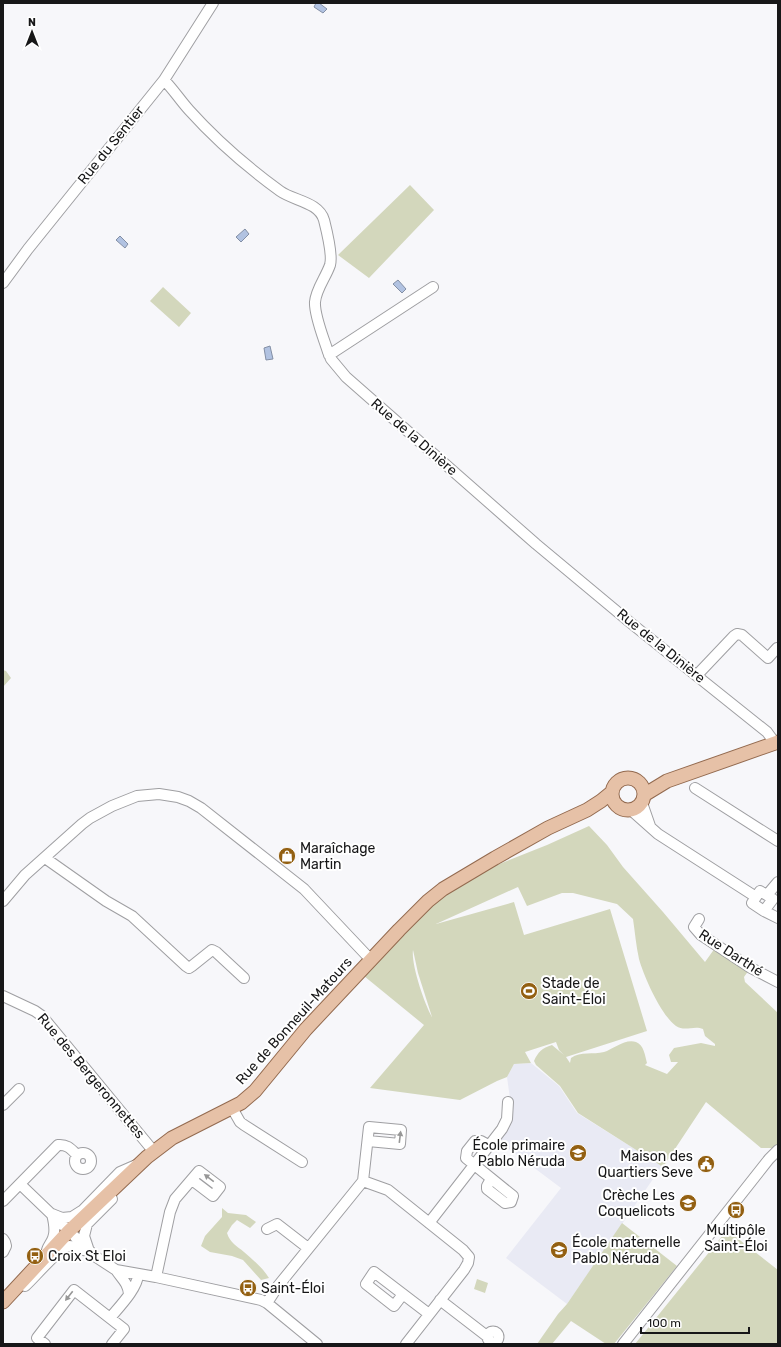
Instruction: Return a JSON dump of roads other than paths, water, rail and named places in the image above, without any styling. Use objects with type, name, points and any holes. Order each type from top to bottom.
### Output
[{"type":"main road","points":[[639,782],[667,781],[776,743]]},
{"type":"main road","points":[[639,803],[643,787],[639,782],[632,778],[622,778],[615,783],[612,798],[616,805],[622,809],[639,803],[667,781]]},
{"type":"main road","name":"Rue de Bonneuil-Matours","points":[[4,1301],[69,1231],[138,1164],[172,1138],[241,1103],[262,1084],[306,1028],[428,901],[443,889],[548,828],[587,810],[612,792]]},
{"type":"main road","name":"Rue de Bonneuil-Matours","points":[[587,810],[616,805]]},
{"type":"street","name":"Rue du Sentier","points":[[3,282],[164,80],[213,3]]},
{"type":"street","name":"Rue de la Dinière","points":[[164,80],[188,109],[237,157],[281,192],[314,207],[322,214],[330,251],[330,261],[316,296],[315,306],[329,355],[346,377],[536,544],[767,732],[776,743]]},
{"type":"street","points":[[329,355],[433,287]]},
{"type":"street","points":[[697,675],[737,634],[742,635],[768,658],[777,648]]},
{"type":"street","points":[[695,788],[778,841]]},
{"type":"street","points":[[3,901],[26,876],[90,818],[129,799],[146,794],[165,794],[189,801],[201,808],[304,889],[371,960]]},
{"type":"street","points":[[639,803],[651,828],[658,834],[756,897]]},
{"type":"street","points":[[45,858],[106,901],[132,916],[189,968],[212,950],[244,978]]},
{"type":"street","points":[[764,911],[773,898],[778,882]]},
{"type":"street","points":[[773,898],[760,891],[752,903],[778,918]]},
{"type":"street","name":"Rue Darthé","points":[[699,919],[694,927],[701,935],[751,968],[778,982]]},
{"type":"street","name":"Rue des Bergeronnettes","points":[[3,996],[35,1011],[42,1016],[150,1147],[155,1150]]},
{"type":"street","points":[[3,1106],[19,1089]]},
{"type":"street","points":[[429,1223],[490,1146],[505,1124],[507,1119],[508,1102]]},
{"type":"street","points":[[232,1108],[237,1118],[244,1125],[302,1162]]},
{"type":"street","points":[[267,1303],[278,1286],[363,1180],[368,1141],[370,1127],[401,1130],[400,1144],[368,1141]]},
{"type":"street","points":[[490,1146],[478,1140],[467,1151],[466,1158],[491,1179]]},
{"type":"street","points":[[3,1201],[58,1145],[69,1147],[77,1155]]},
{"type":"street","points":[[623,1344],[769,1159],[778,1150]]},
{"type":"street","points":[[52,1214],[62,1218],[72,1216],[83,1210],[120,1172],[138,1164]]},
{"type":"street","points":[[90,1252],[84,1236],[87,1224],[115,1196],[122,1180]]},
{"type":"street","points":[[156,1277],[170,1212],[175,1199],[192,1180]]},
{"type":"street","points":[[363,1180],[388,1190],[469,1256],[464,1270],[406,1344]]},
{"type":"street","points":[[20,1184],[104,1264],[116,1270],[156,1277],[261,1300],[267,1303],[317,1344]]},
{"type":"street","points":[[46,1257],[47,1248],[54,1235],[52,1214]]},
{"type":"street","points":[[267,1229],[277,1224],[308,1248]]},
{"type":"street","points":[[3,1239],[6,1246],[3,1252]]},
{"type":"street","points":[[4,1301],[21,1290],[60,1250],[68,1246],[90,1252]]},
{"type":"street","points":[[116,1270],[126,1281],[129,1287],[129,1294]]},
{"type":"street","points":[[110,1318],[129,1294],[138,1278],[138,1274]]},
{"type":"street","points":[[45,1344],[37,1338],[74,1290],[124,1329],[112,1344]]},
{"type":"street","points":[[403,1294],[429,1314]]},
{"type":"street","points":[[440,1300],[488,1338]]},
{"type":"water","points":[[316,3],[319,3],[327,9],[323,13],[314,7]]},
{"type":"water","points":[[245,229],[249,234],[241,242],[236,237]]},
{"type":"water","points":[[120,236],[128,244],[125,248],[116,240]]},
{"type":"water","points":[[398,280],[406,289],[402,293],[393,284]]},
{"type":"water","points":[[270,346],[273,359],[266,360],[264,348]]},
{"type":"place","name":"Maraîchage Martin","points":[[287,856]]},
{"type":"place","name":"Stade de Saint-Éloi","points":[[529,991]]},
{"type":"place","name":"École primaire Pablo Néruda","points":[[578,1153]]},
{"type":"place","name":"Maison des Quartiers Seve","points":[[706,1164]]},
{"type":"place","name":"Crèche Les Coquelicots","points":[[688,1203]]},
{"type":"place","name":"Multipôle Saint-Éloi","points":[[736,1210]]},
{"type":"place","name":"École maternelle Pablo Néruda","points":[[559,1250]]},
{"type":"place","name":"Croix St Eloi","points":[[35,1256]]},
{"type":"place","name":"Saint-Éloi","points":[[248,1288]]}]
